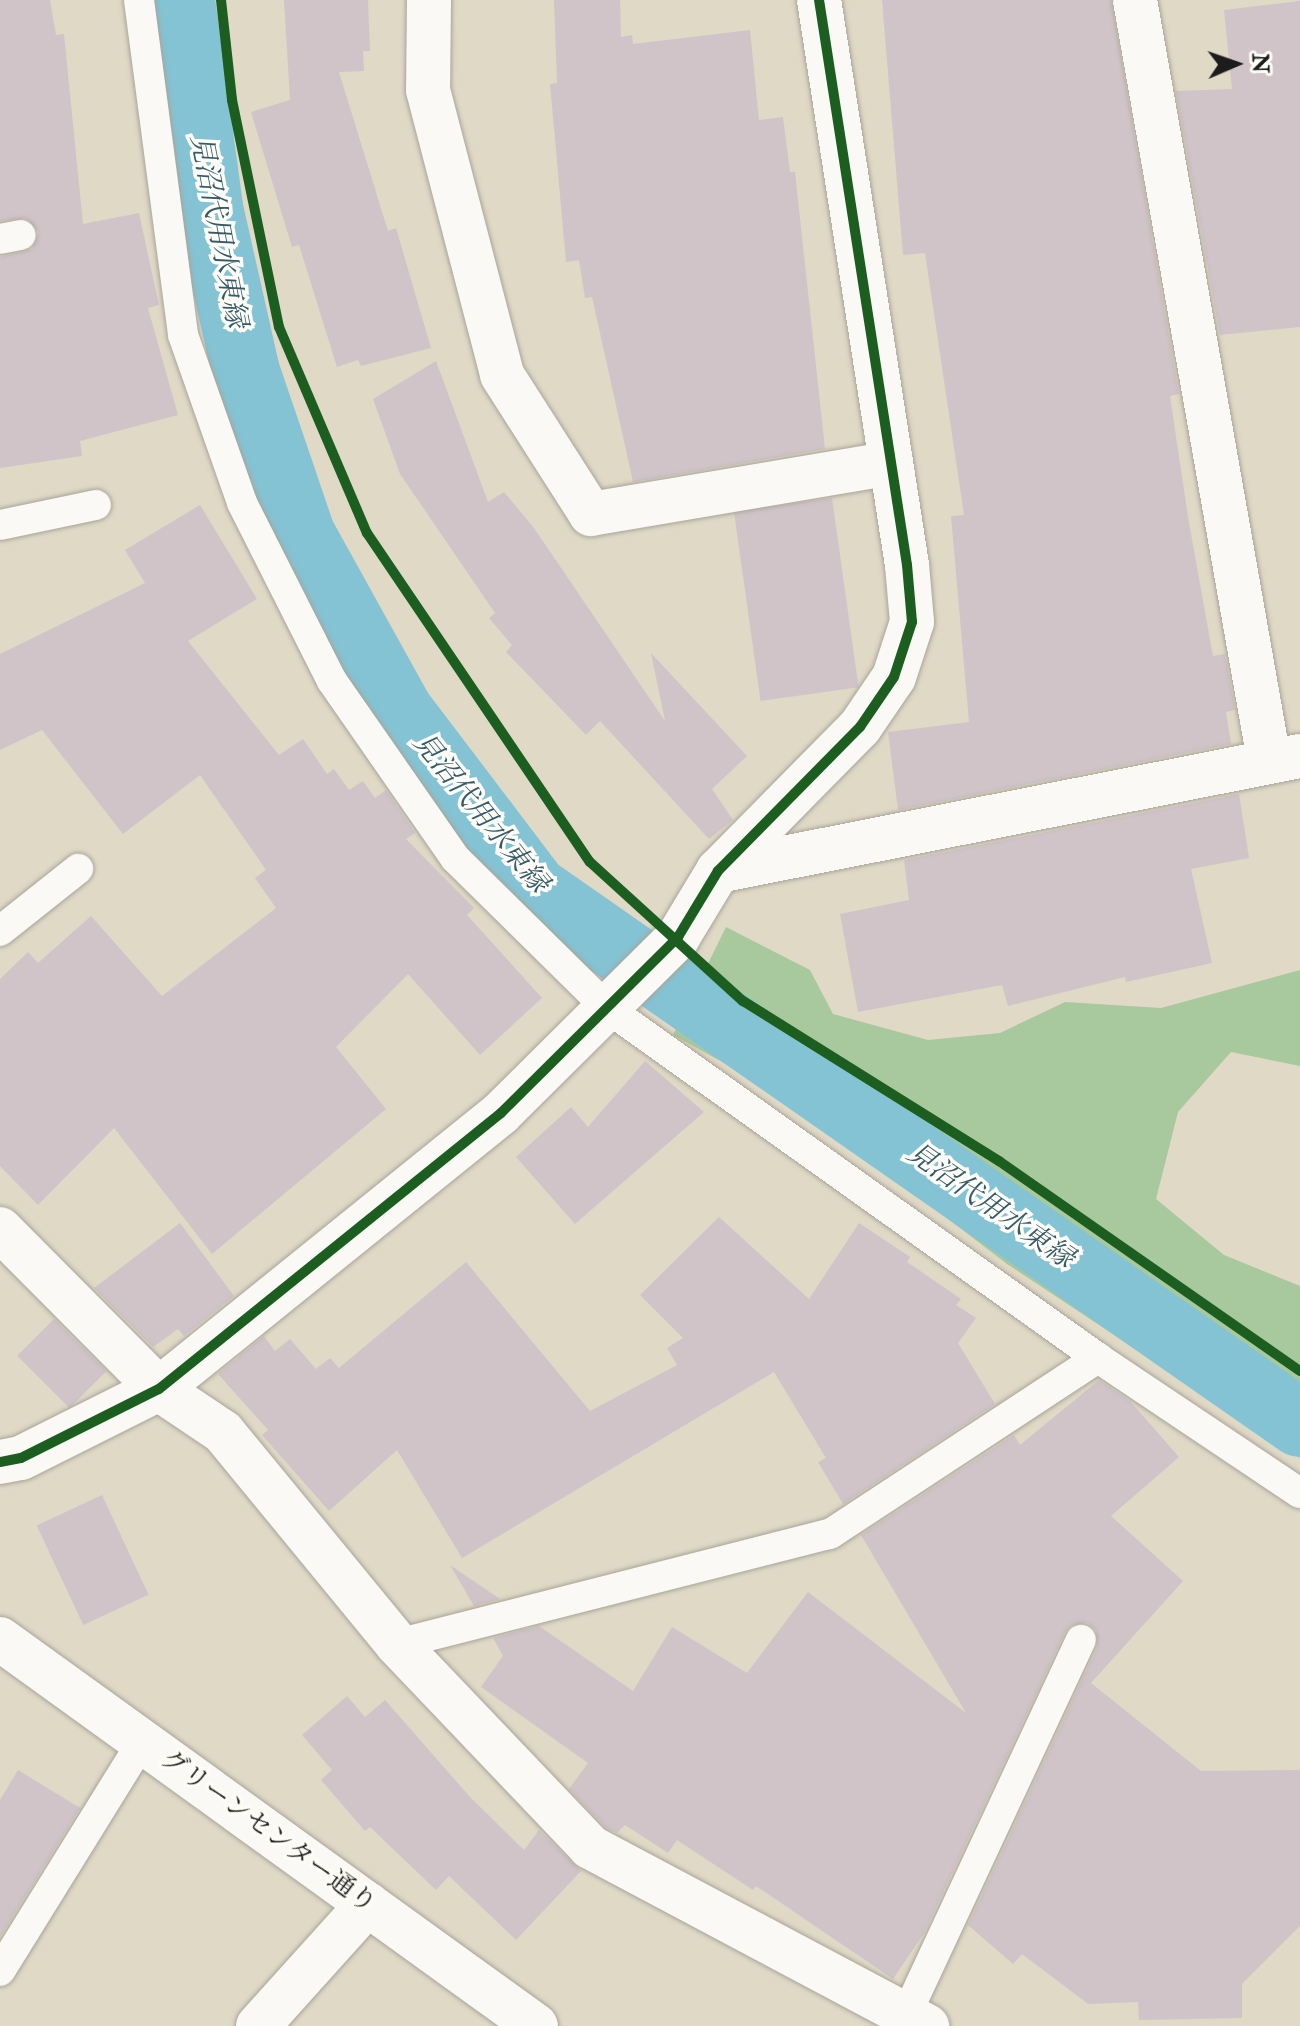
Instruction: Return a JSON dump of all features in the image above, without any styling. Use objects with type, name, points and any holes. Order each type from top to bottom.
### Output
[{"type":"street","points":[[429,0],[428,90],[502,375],[591,514],[891,463]]},
{"type":"street","points":[[0,1462],[21,1458],[159,1389],[501,1113],[678,937],[718,871],[860,727],[894,677],[912,622],[891,463],[819,0]]},
{"type":"street","points":[[718,871],[1285,758],[1135,0]]},
{"type":"street","points":[[0,1229],[159,1389],[223,1432],[397,1644],[590,1847],[917,2020]]},
{"type":"street","name":"グリーンセンター通り","points":[[0,1639],[536,2026]]},
{"type":"street","points":[[278,2017],[368,1904]]},
{"type":"lane","points":[[139,0],[183,335],[242,503],[332,681],[455,858],[607,1008],[1098,1358],[1300,1493]]},
{"type":"lane","points":[[0,525],[96,505]]},
{"type":"lane","points":[[0,931],[78,869]]},
{"type":"lane","points":[[397,1644],[830,1534],[1098,1358]]},
{"type":"lane","points":[[917,2020],[1081,1640]]},
{"type":"lane","points":[[0,1971],[142,1742]]},
{"type":"green space","points":[[726,927],[810,970],[833,1014],[928,1040],[1000,1033],[1065,1002],[1161,1008],[1300,970],[1300,1066],[1231,1052],[1178,1112],[1156,1199],[1224,1255],[1300,1286],[1300,1458],[1007,1264],[795,1102],[673,1035]]},
{"type":"building","points":[[0,0],[50,0],[56,35],[64,34],[83,224],[139,213],[159,305],[148,308],[178,415],[80,441],[82,456],[0,468],[0,257],[32,249],[39,232],[26,218],[0,221]]},
{"type":"building","points":[[284,0],[368,0],[370,51],[363,51],[364,71],[339,72],[388,231],[396,228],[431,348],[361,366],[358,360],[337,367],[299,245],[292,247],[251,112],[290,100]]},
{"type":"building","points":[[554,0],[620,0],[621,37],[632,35],[633,44],[750,30],[759,120],[783,117],[790,172],[795,172],[825,449],[633,482],[592,297],[585,298],[579,260],[566,262],[550,84],[557,83]]},
{"type":"building","points":[[882,0],[1111,0],[1179,394],[1170,396],[1188,517],[1213,656],[1225,654],[1235,710],[1226,712],[1231,744],[898,810],[888,732],[969,722],[951,516],[964,515],[925,253],[903,255]]},
{"type":"building","points":[[1300,1],[1300,327],[1220,335],[1176,91],[1232,89],[1224,10]]},
{"type":"building","points":[[436,361],[488,502],[504,492],[534,528],[665,721],[651,653],[747,756],[712,789],[733,820],[709,839],[600,721],[586,735],[506,652],[512,645],[489,618],[495,613],[400,474],[373,399]]},
{"type":"building","points":[[832,498],[859,687],[761,701],[734,512]]},
{"type":"building","points":[[200,505],[257,599],[188,641],[279,755],[303,739],[327,774],[334,769],[349,790],[363,781],[375,798],[386,790],[415,833],[406,839],[474,908],[467,915],[542,998],[480,1055],[408,974],[336,1047],[386,1109],[212,1254],[114,1128],[38,1205],[0,1166],[0,979],[28,952],[38,963],[91,916],[162,996],[276,908],[255,878],[266,870],[200,775],[123,834],[42,730],[0,750],[0,654],[145,583],[125,550]]},
{"type":"building","points":[[1239,794],[1249,858],[1191,869],[1212,963],[1126,982],[1125,977],[1008,1006],[1002,985],[858,1012],[840,914],[909,900],[904,860]]},
{"type":"building","points":[[645,1061],[704,1112],[575,1224],[516,1157],[571,1107],[588,1127]]},
{"type":"building","points":[[719,1217],[809,1299],[859,1223],[910,1257],[907,1262],[961,1299],[956,1305],[976,1318],[958,1343],[995,1404],[843,1504],[818,1462],[826,1458],[774,1372],[462,1558],[397,1450],[329,1511],[262,1435],[268,1430],[218,1374],[264,1336],[275,1351],[290,1339],[316,1369],[330,1358],[339,1368],[466,1262],[590,1411],[677,1365],[667,1348],[683,1338],[640,1295]]},
{"type":"building","points":[[180,1223],[234,1296],[184,1336],[178,1329],[153,1347],[94,1288]]},
{"type":"building","points":[[54,1319],[106,1371],[70,1408],[17,1356]]},
{"type":"building","points":[[1099,1380],[1130,1401],[1179,1457],[1111,1516],[1183,1581],[1091,1683],[1201,1771],[1300,1770],[1300,1926],[1242,1984],[1242,2018],[1139,2020],[1138,2002],[1088,2004],[1022,1954],[1013,1964],[968,1925],[1097,1648],[1096,1630],[1088,1623],[1071,1625],[1065,1632],[924,1933],[893,1979],[756,1886],[753,1890],[677,1840],[668,1853],[625,1825],[617,1833],[605,1827],[569,1789],[588,1763],[481,1687],[503,1656],[493,1638],[539,1626],[633,1691],[672,1627],[747,1673],[808,1592],[966,1713],[861,1535],[1014,1435],[1020,1445]]},
{"type":"building","points":[[102,1495],[148,1595],[83,1625],[37,1525]]},
{"type":"building","points":[[450,1565],[500,1599],[474,1606]]},
{"type":"building","points":[[347,1696],[365,1717],[385,1700],[470,1797],[524,1850],[539,1830],[581,1871],[516,1940],[449,1876],[436,1890],[370,1827],[365,1831],[321,1780],[332,1770],[302,1735]]},
{"type":"building","points":[[18,1770],[80,1808],[0,1937],[0,1800]]},
{"type":"waterway","name":"見沼代用水東縁","points":[[181,0],[209,208],[246,372],[301,534],[399,711],[535,890],[1300,1423]]},
{"type":"cycle path","points":[[221,0],[232,100],[279,327],[367,533],[590,862],[743,1001],[999,1161],[1300,1371]]},
{"type":"cycle path","points":[[0,1462],[21,1458],[159,1389],[501,1113],[678,937],[718,871],[860,727],[894,677],[912,622],[907,565],[819,0]]}]
